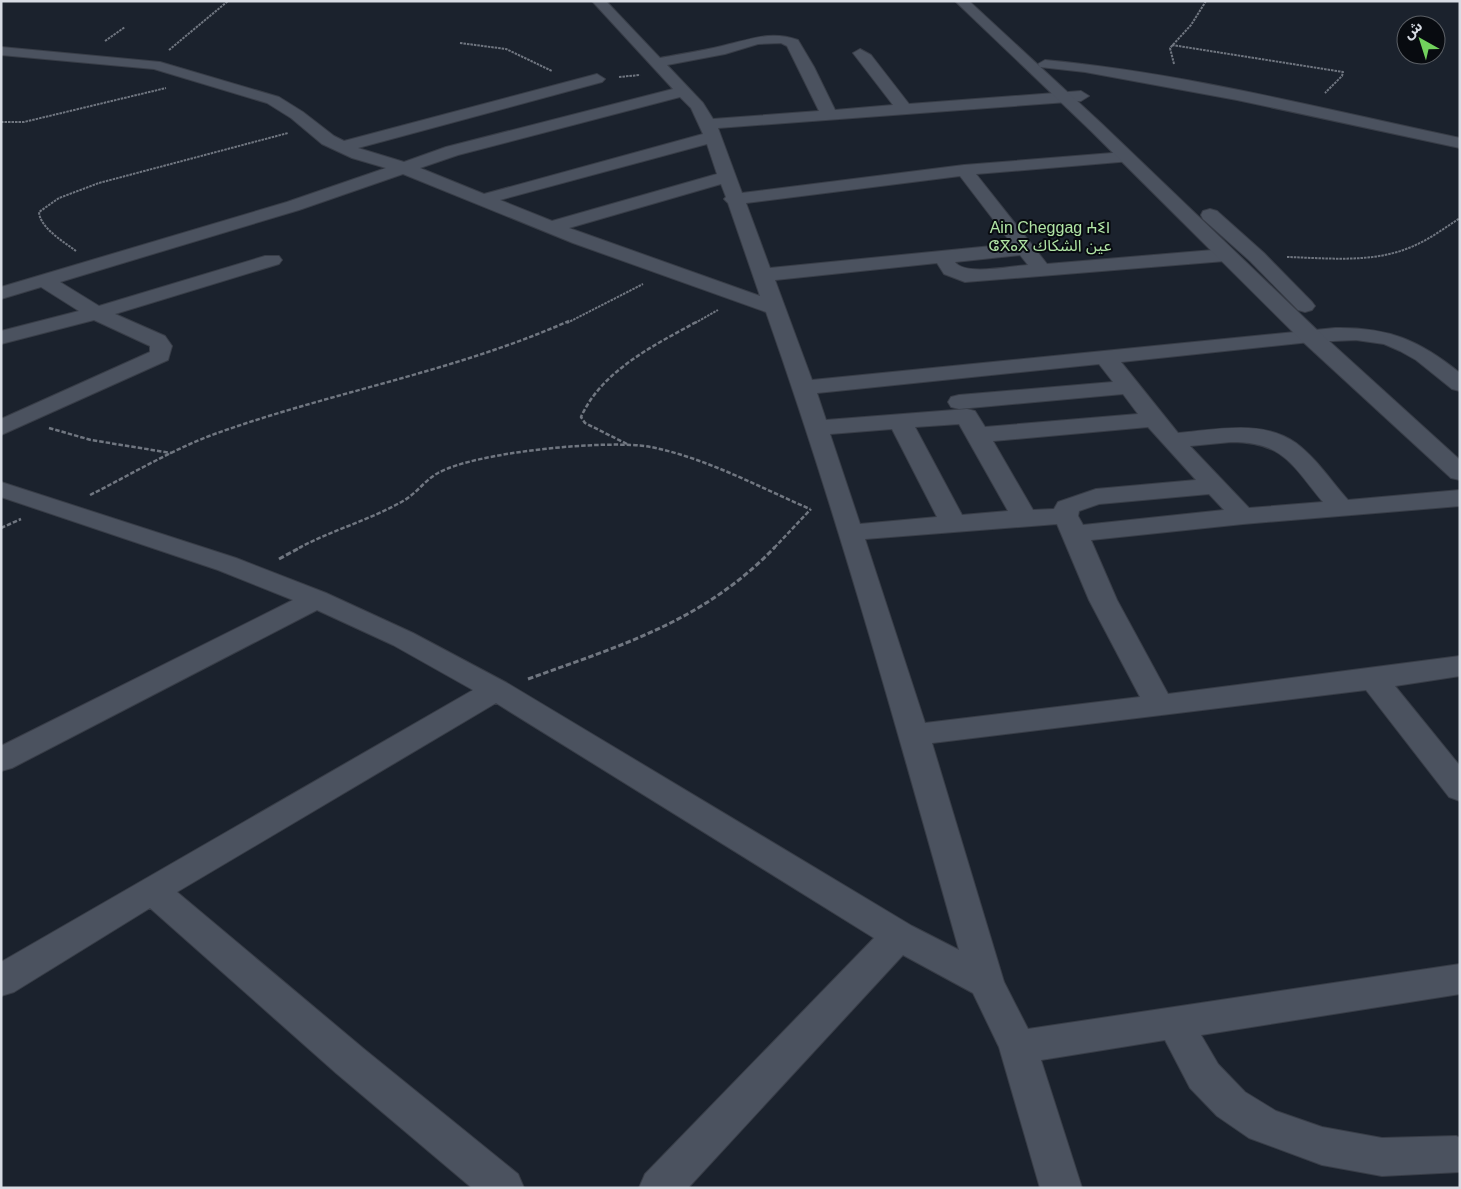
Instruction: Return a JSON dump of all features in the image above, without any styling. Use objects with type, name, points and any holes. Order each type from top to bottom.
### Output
[{"type":"street","points":[[598,1],[697,106],[710,130],[804,388],[914,735],[986,982],[1018,1047],[1062,1188]]},
{"type":"street","points":[[961,1],[1169,178],[1257,257],[1334,333],[1460,450]]},
{"type":"street","points":[[975,1],[1045,64],[1126,157],[1225,255],[1310,336],[1460,473]]},
{"type":"street","points":[[1,293],[92,264],[293,206],[668,75],[725,50],[757,40],[782,39],[793,43],[807,67],[828,115]]},
{"type":"street","points":[[1,51],[151,65],[273,100],[328,140],[342,147],[402,167],[551,227],[774,308]]},
{"type":"street","points":[[860,53],[866,58],[905,110]]},
{"type":"street","points":[[1045,64],[1237,94],[1460,143]]},
{"type":"street","points":[[342,147],[597,79]]},
{"type":"street","points":[[485,199],[710,130],[828,115],[1073,96]]},
{"type":"street","points":[[551,227],[730,188],[850,186],[964,170],[1126,157]]},
{"type":"street","points":[[964,170],[1042,270]]},
{"type":"street","points":[[762,275],[1024,249]]},
{"type":"street","points":[[942,257],[951,270],[965,276],[1225,255]]},
{"type":"street","points":[[1,338],[96,313],[272,260]]},
{"type":"street","points":[[1,428],[160,356],[161,346],[157,341],[96,313],[43,280]]},
{"type":"street","points":[[804,388],[1334,333],[1363,333],[1410,346],[1429,358],[1460,384]]},
{"type":"street","points":[[1106,358],[1172,441],[1217,486],[1243,516]]},
{"type":"street","points":[[943,373],[1025,519]]},
{"type":"street","points":[[968,418],[1129,387]]},
{"type":"street","points":[[817,428],[900,421],[968,418],[1155,419]]},
{"type":"street","points":[[900,421],[953,523]]},
{"type":"street","points":[[1172,441],[1253,435],[1275,441],[1292,453],[1341,507]]},
{"type":"street","points":[[1159,705],[1103,600],[1070,525],[1067,507],[1096,497],[1217,486]]},
{"type":"street","points":[[1,489],[61,510],[125,529],[252,574],[316,599],[403,639],[496,690],[899,936],[986,982]]},
{"type":"street","points":[[851,533],[1002,519],[1025,519],[1070,525],[1243,516],[1460,498]]},
{"type":"street","points":[[1,760],[316,599]]},
{"type":"street","points":[[914,735],[1374,679],[1460,666]]},
{"type":"street","points":[[1374,679],[1460,789]]},
{"type":"street","points":[[1,981],[152,890],[496,690]]},
{"type":"street","points":[[152,890],[350,1062],[503,1188]]},
{"type":"street","points":[[660,1188],[899,936]]},
{"type":"street","points":[[1018,1047],[1460,979]]},
{"type":"street","points":[[1174,1023],[1204,1076],[1231,1104],[1263,1125],[1322,1146],[1382,1157],[1458,1157]]},
{"type":"path","points":[[151,65],[228,1]]},
{"type":"path","points":[[1158,81],[1174,66],[1170,48],[1191,25],[1206,1]]},
{"type":"path","points":[[460,44],[506,49],[558,74],[576,78],[597,79],[668,75]]},
{"type":"path","points":[[1172,45],[1211,49],[1263,60],[1343,72],[1344,74],[1338,82],[1306,110]]},
{"type":"path","points":[[1,122],[24,122],[202,79]]},
{"type":"path","points":[[92,264],[45,226],[39,212],[43,208],[70,193],[99,183],[312,127]]},
{"type":"path","points":[[1257,257],[1344,257],[1398,253],[1428,239],[1460,218]]},
{"type":"path","points":[[61,510],[172,453],[221,432],[280,413],[478,358],[579,317],[628,293],[669,269]]},
{"type":"path","points":[[629,446],[585,423],[581,417],[588,398],[600,386],[639,358],[742,296]]},
{"type":"path","points":[[20,418],[91,440],[172,453]]},
{"type":"path","points":[[252,574],[316,539],[403,501],[438,473],[462,463],[543,449],[608,444],[650,447],[689,458],[810,510]]},
{"type":"path","points":[[496,690],[630,642],[699,610],[734,585],[770,553],[835,482]]},
{"type":"district","name":"Ain Cheggag ⵄⵉⵏ ⵛⴳⴰⴳ عين الشكاك","points":[[1050,236]]}]
